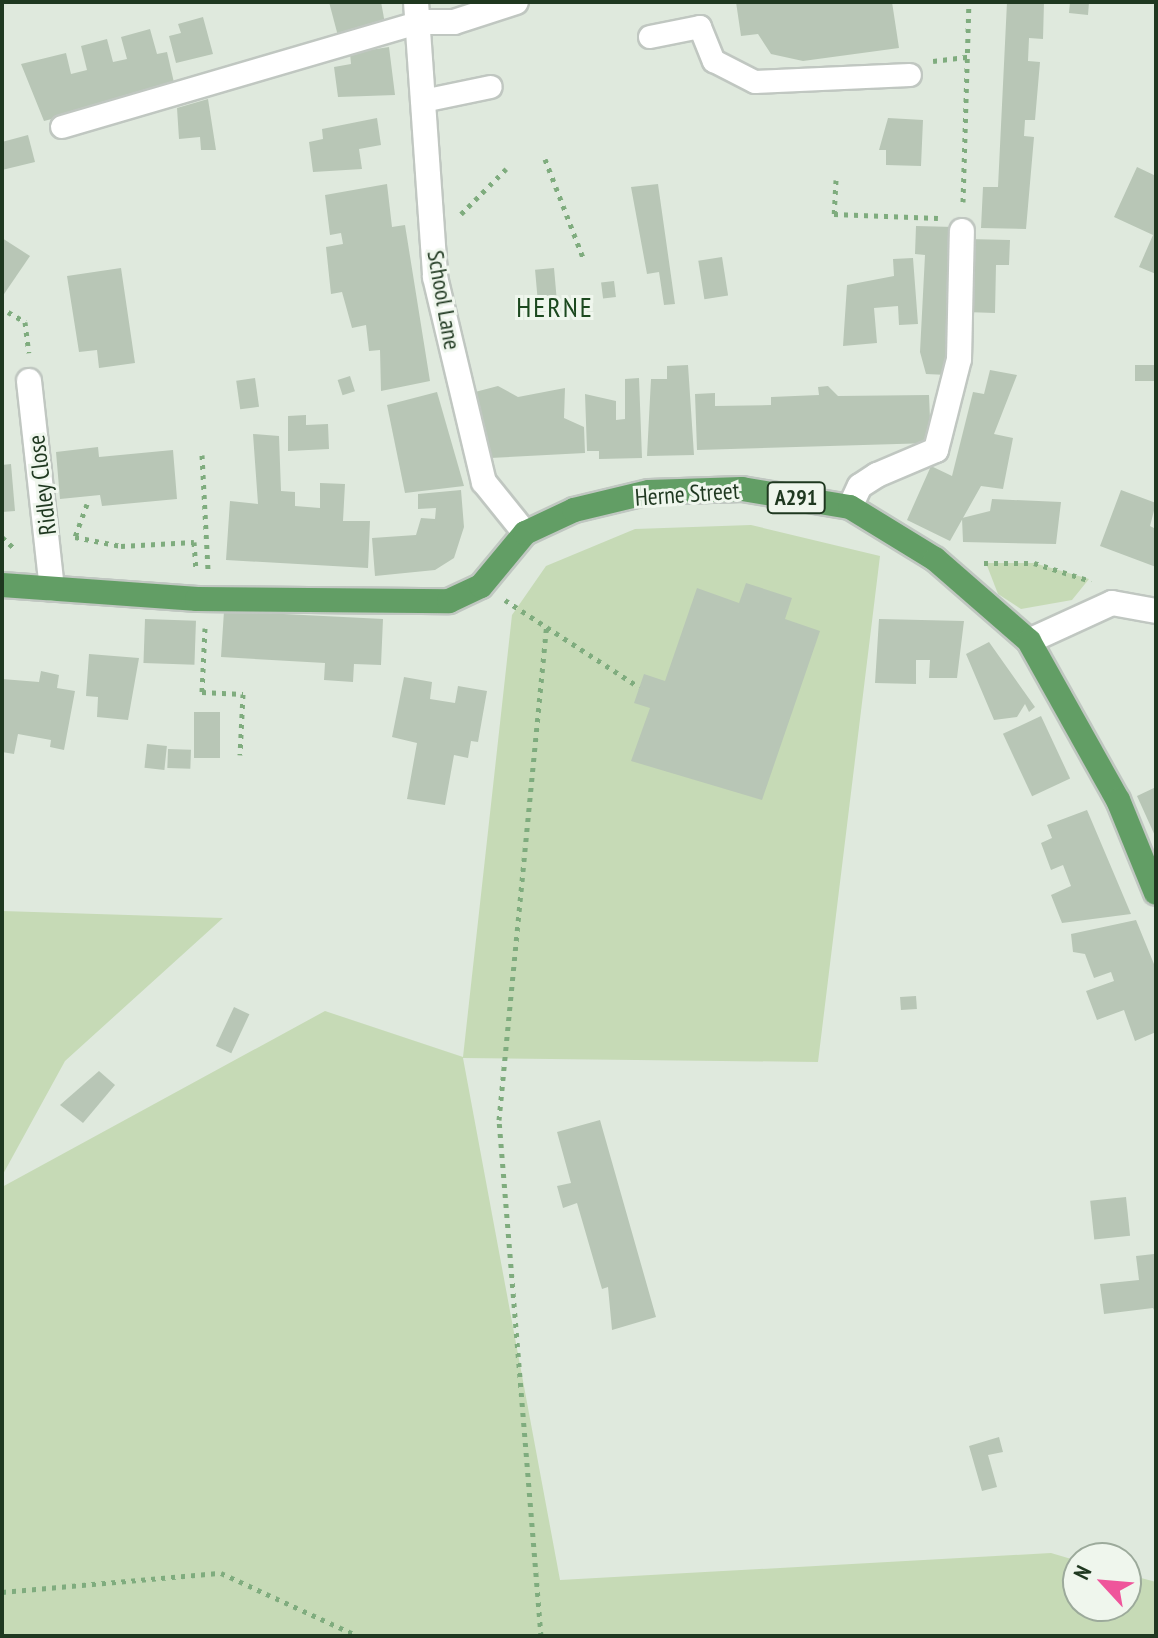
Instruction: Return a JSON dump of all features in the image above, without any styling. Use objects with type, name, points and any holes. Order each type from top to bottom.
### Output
[{"type":"main road","name":"Herne Street","points":[[2,585],[202,599],[449,601],[481,586],[525,533],[574,510],[649,492],[742,489],[850,507],[951,576],[1029,641],[1118,800],[1156,893]]},
{"type":"street","points":[[418,12],[454,22],[516,2]]},
{"type":"street","name":"School Lane","points":[[418,12],[428,100],[435,277],[484,482],[525,533]]},
{"type":"street","points":[[850,507],[877,475],[936,450],[959,359],[963,225]]},
{"type":"street","name":"Ridley Close","points":[[29,381],[52,589]]},
{"type":"street","points":[[1029,641],[1070,617],[1129,604],[1156,611]]},
{"type":"lane","points":[[62,127],[418,12]]},
{"type":"lane","points":[[650,37],[700,27],[714,61],[755,82],[910,75]]},
{"type":"lane","points":[[428,100],[491,87]]},
{"type":"path","points":[[836,180],[834,214],[963,225],[969,2]]},
{"type":"path","points":[[545,159],[584,260]]},
{"type":"path","points":[[8,312],[25,322],[29,352]]},
{"type":"path","points":[[202,455],[202,692],[243,694],[240,755]]},
{"type":"path","points":[[87,504],[75,537],[87,541],[194,542],[202,599]]},
{"type":"path","points":[[2,537],[21,562]]},
{"type":"path","points":[[951,576],[982,563],[1034,563],[1084,577],[1129,604]]},
{"type":"path","points":[[504,600],[639,687]]},
{"type":"path","points":[[541,1636],[499,1120],[546,628]]},
{"type":"path","points":[[2,1592],[221,1573],[358,1636]]},
{"type":"green space","points":[[751,525],[880,556],[818,1062],[463,1058],[560,1580],[1051,1553],[1062,1556],[1062,1622],[1142,1622],[1142,1578],[1156,1582],[1156,1636],[2,1636],[2,1187],[325,1011],[463,1057],[512,615],[546,566],[635,529]]},
{"type":"green space","points":[[986,563],[1034,563],[1089,579],[1072,600],[1021,609],[998,594]]},
{"type":"green space","points":[[2,911],[223,918],[65,1061],[2,1176]]},
{"type":"building","points":[[329,2],[381,2],[386,29],[338,36]]},
{"type":"building","points":[[736,2],[892,2],[899,48],[803,61],[771,54],[758,34],[741,36]]},
{"type":"building","points":[[1007,2],[1044,2],[1043,39],[1029,38],[1028,61],[1040,62],[1035,120],[1025,120],[1024,136],[1034,137],[1026,229],[981,228],[983,187],[998,187]]},
{"type":"building","points":[[1070,2],[1089,2],[1088,15],[1069,13]]},
{"type":"building","points":[[203,17],[213,54],[176,63],[169,36],[181,33],[178,24]]},
{"type":"building","points":[[150,29],[157,54],[167,52],[175,87],[44,121],[21,64],[66,53],[71,74],[87,70],[81,46],[107,39],[113,62],[127,59],[121,37]]},
{"type":"building","points":[[389,47],[395,95],[338,97],[334,67],[351,64],[350,53]]},
{"type":"building","points":[[208,99],[216,150],[201,150],[200,137],[179,139],[177,108]]},
{"type":"building","points":[[377,118],[381,145],[359,149],[362,169],[313,172],[309,142],[323,139],[322,129]]},
{"type":"building","points":[[888,118],[923,120],[921,166],[886,165],[886,150],[879,150]]},
{"type":"building","points":[[28,135],[35,162],[2,170],[2,142]]},
{"type":"building","points":[[1137,167],[1156,176],[1156,274],[1139,267],[1153,235],[1114,217]]},
{"type":"building","points":[[387,184],[392,227],[405,225],[430,381],[381,391],[380,350],[369,351],[366,325],[352,328],[342,292],[331,294],[326,247],[343,244],[341,233],[330,235],[325,195]]},
{"type":"building","points":[[658,184],[675,304],[664,305],[659,272],[647,274],[631,187]]},
{"type":"building","points":[[916,226],[954,227],[948,375],[926,374],[920,352],[925,255],[915,254]]},
{"type":"building","points":[[2,238],[30,256],[2,297]]},
{"type":"building","points":[[968,239],[1010,240],[1009,265],[996,265],[995,313],[966,312]]},
{"type":"building","points":[[722,257],[728,296],[704,299],[698,261]]},
{"type":"building","points":[[913,258],[918,324],[899,325],[898,306],[874,308],[877,343],[843,346],[847,285],[894,276],[893,259]]},
{"type":"building","points":[[121,268],[135,363],[99,368],[97,350],[79,352],[67,276]]},
{"type":"building","points":[[554,268],[557,302],[538,304],[535,270]]},
{"type":"building","points":[[614,281],[616,297],[603,298],[601,283]]},
{"type":"building","points":[[688,365],[694,455],[647,456],[651,379],[667,379],[667,366]]},
{"type":"building","points":[[1135,365],[1154,365],[1154,381],[1135,381]]},
{"type":"building","points":[[990,370],[1017,375],[994,434],[1013,438],[1003,489],[981,486],[950,541],[907,520],[931,466],[952,476],[973,392],[984,394]]},
{"type":"building","points":[[350,376],[355,391],[343,395],[338,380]]},
{"type":"building","points":[[255,378],[259,407],[240,409],[236,381]]},
{"type":"building","points":[[639,378],[642,458],[599,459],[599,451],[587,451],[585,394],[616,401],[616,420],[625,419],[625,379]]},
{"type":"building","points":[[498,386],[518,397],[565,388],[564,418],[584,427],[585,453],[490,458],[475,392]]},
{"type":"building","points":[[828,386],[838,396],[929,395],[931,443],[697,450],[695,394],[715,393],[715,406],[771,405],[771,397],[819,395],[818,387]]},
{"type":"building","points":[[437,392],[464,486],[405,493],[387,405]]},
{"type":"building","points":[[306,415],[306,425],[328,424],[329,449],[288,451],[288,416]]},
{"type":"building","points":[[253,434],[279,436],[281,491],[295,492],[295,506],[320,508],[320,483],[345,484],[343,521],[370,521],[368,568],[226,560],[230,501],[258,504]]},
{"type":"building","points":[[98,447],[99,457],[173,450],[177,499],[102,506],[100,495],[60,499],[56,452]]},
{"type":"building","points":[[11,464],[15,511],[2,512],[2,465]]},
{"type":"building","points":[[461,490],[464,527],[454,558],[435,570],[375,576],[372,538],[416,535],[421,518],[435,519],[436,508],[418,509],[418,494]]},
{"type":"building","points":[[1121,490],[1156,503],[1150,526],[1156,529],[1156,567],[1100,546]]},
{"type":"building","points":[[992,499],[1061,502],[1056,544],[963,542],[962,518],[990,511]]},
{"type":"building","points":[[746,583],[792,598],[785,619],[820,631],[762,800],[631,761],[650,708],[634,703],[644,674],[665,681],[697,588],[739,603]]},
{"type":"building","points":[[224,611],[383,619],[381,665],[354,664],[353,682],[324,680],[325,663],[221,657]]},
{"type":"building","points":[[145,619],[196,621],[194,665],[143,663]]},
{"type":"building","points":[[879,619],[964,621],[957,678],[929,678],[930,660],[916,660],[916,684],[875,683]]},
{"type":"building","points":[[989,642],[1035,707],[1029,712],[1025,704],[1017,717],[994,720],[966,654]]},
{"type":"building","points":[[89,654],[139,658],[128,720],[97,717],[98,697],[86,696]]},
{"type":"building","points":[[41,671],[59,675],[57,688],[75,691],[64,750],[50,747],[51,740],[18,734],[14,754],[2,752],[2,679],[39,682]]},
{"type":"building","points":[[404,677],[432,682],[430,699],[455,703],[458,686],[487,691],[478,742],[471,741],[468,758],[454,755],[445,805],[407,799],[417,743],[392,737]]},
{"type":"building","points":[[194,712],[220,712],[220,758],[194,758]]},
{"type":"building","points":[[1041,716],[1070,779],[1032,796],[1003,734]]},
{"type":"building","points":[[147,744],[167,746],[164,770],[144,768]]},
{"type":"building","points":[[168,749],[191,750],[190,769],[167,768]]},
{"type":"building","points":[[1156,787],[1156,838],[1137,796]]},
{"type":"building","points":[[1087,810],[1131,914],[1062,923],[1051,895],[1071,886],[1063,865],[1051,870],[1041,843],[1052,838],[1047,825]]},
{"type":"building","points":[[1136,920],[1156,969],[1156,1032],[1135,1041],[1124,1010],[1097,1020],[1086,991],[1114,981],[1111,972],[1094,978],[1085,954],[1073,952],[1071,934]]},
{"type":"building","points":[[916,996],[917,1009],[901,1010],[900,997]]},
{"type":"building","points":[[234,1007],[249,1014],[231,1053],[216,1046]]},
{"type":"building","points":[[99,1071],[115,1085],[83,1123],[60,1105]]},
{"type":"building","points":[[600,1120],[656,1317],[612,1330],[608,1287],[602,1289],[577,1203],[563,1208],[557,1186],[571,1183],[557,1132]]},
{"type":"building","points":[[1126,1197],[1130,1236],[1094,1240],[1090,1201]]},
{"type":"building","points":[[1154,1254],[1156,1314],[1153,1308],[1104,1314],[1100,1284],[1139,1280],[1136,1256]]},
{"type":"building","points":[[999,1437],[1003,1452],[988,1455],[997,1487],[982,1491],[969,1446]]},
{"type":"district","name":"HERNE","points":[[555,307]]}]
